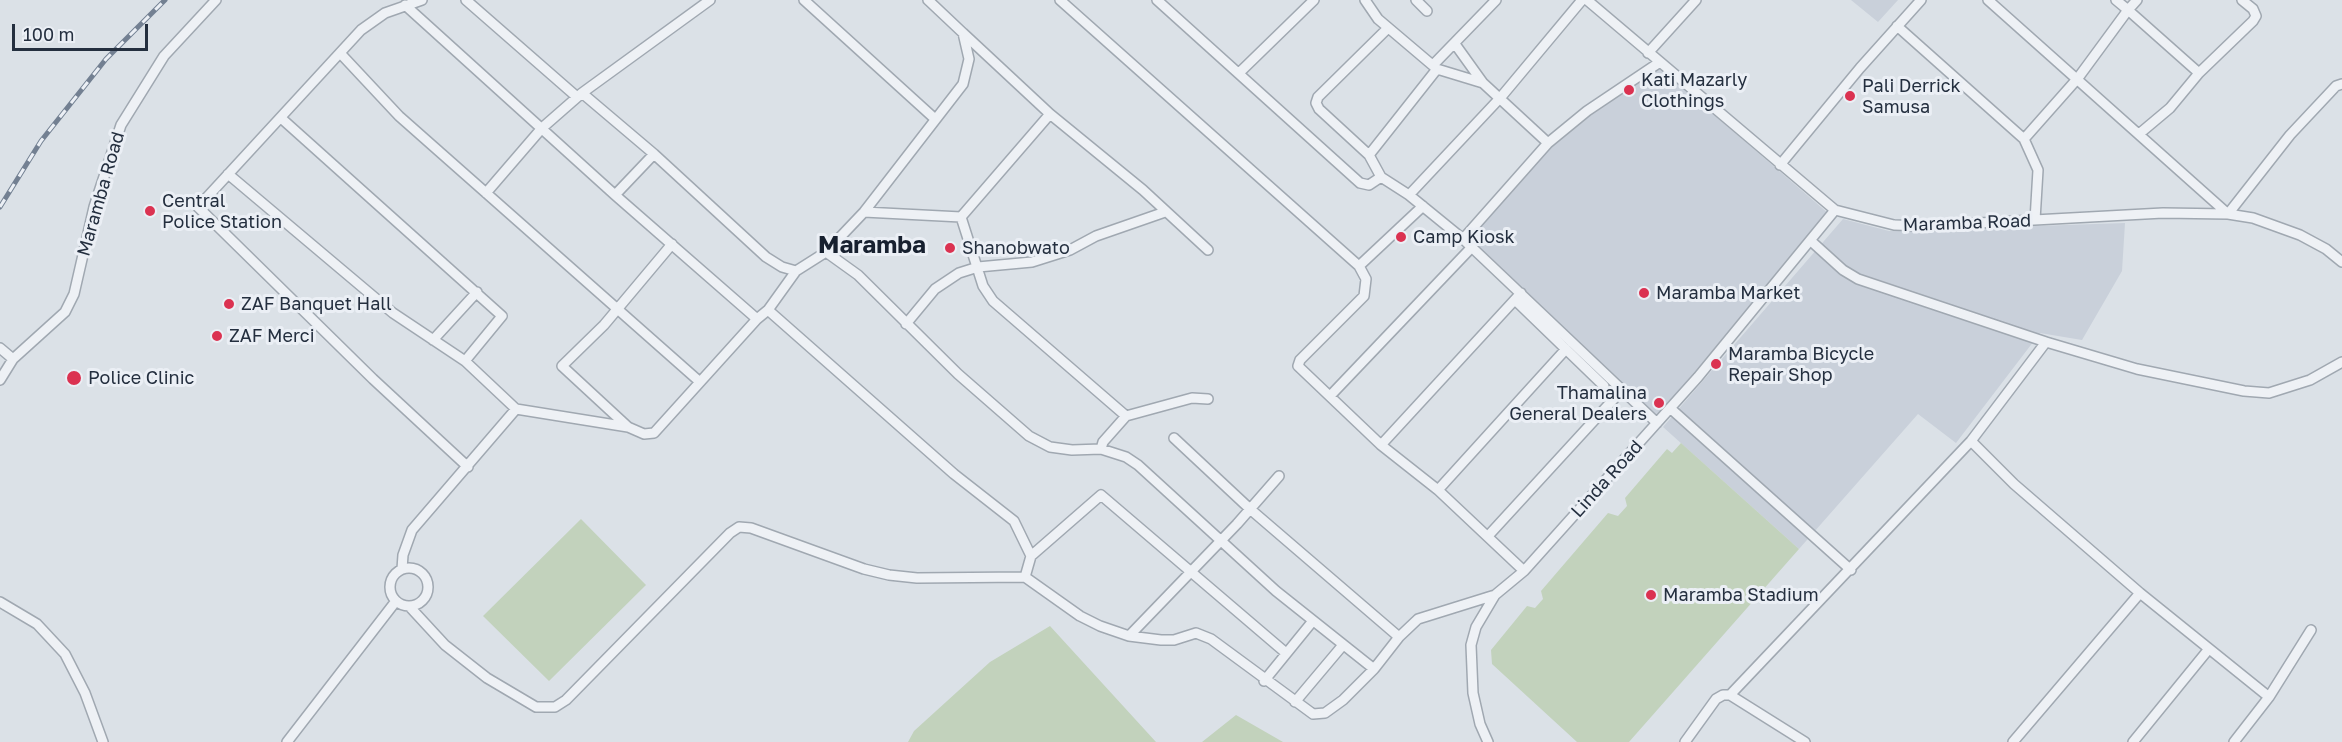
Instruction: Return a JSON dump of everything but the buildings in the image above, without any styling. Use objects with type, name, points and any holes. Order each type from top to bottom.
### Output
[{"type":"street","name":"Maramba Road","points":[[0,380],[13,359],[65,312],[74,294],[94,207],[122,124],[164,56],[216,0]]},
{"type":"street","points":[[422,0],[385,13],[361,30],[198,207],[373,379],[468,467]]},
{"type":"street","points":[[466,0],[579,95],[654,154],[766,257],[782,267],[796,270]]},
{"type":"street","points":[[486,193],[542,128],[579,95],[710,0]]},
{"type":"street","points":[[804,0],[934,118]]},
{"type":"street","points":[[928,0],[1050,114],[1208,249]]},
{"type":"street","points":[[1060,0],[1359,266],[1366,279],[1364,296],[1300,360],[1298,366],[1381,445],[1438,490],[1524,571]]},
{"type":"street","points":[[1157,0],[1360,183],[1369,185],[1381,177]]},
{"type":"street","points":[[1239,73],[1314,0]]},
{"type":"street","points":[[1365,0],[1367,7],[1388,28],[1435,67],[1483,83]]},
{"type":"street","points":[[1416,0],[1427,11]]},
{"type":"street","points":[[1369,155],[1435,67],[1497,0]]},
{"type":"street","points":[[1409,195],[1501,97],[1582,0]]},
{"type":"street","name":"Maramba Road","points":[[1587,0],[1835,210],[1894,225],[2163,213],[2228,214],[2253,218],[2300,235],[2326,249],[2342,262]]},
{"type":"street","points":[[1648,53],[1696,0]]},
{"type":"street","points":[[1780,165],[1921,0]]},
{"type":"street","points":[[1988,0],[2228,214],[2290,135],[2336,86],[2342,84]]},
{"type":"street","points":[[2116,0],[2199,74]]},
{"type":"street","points":[[2024,139],[2078,78],[2137,0]]},
{"type":"street","points":[[2139,134],[2170,108],[2199,74],[2253,21],[2256,16],[2253,9],[2242,0]]},
{"type":"street","points":[[405,5],[615,195],[757,319]]},
{"type":"street","points":[[1897,26],[2024,139],[2038,170],[2035,220]]},
{"type":"street","points":[[1388,28],[1318,97],[1316,103],[1318,109],[1369,155],[1381,177],[1409,195],[1462,239],[1604,386]]},
{"type":"street","points":[[228,174],[393,313],[465,361],[516,409],[628,427],[644,434],[654,433],[757,319],[768,310],[796,270],[826,252],[864,212],[934,118],[963,84],[969,59],[963,33]]},
{"type":"street","points":[[1455,44],[1483,83],[1501,97],[1548,143]]},
{"type":"street","points":[[340,53],[399,116],[700,382]]},
{"type":"street","points":[[1462,239],[1548,143],[1596,105],[1660,63]]},
{"type":"street","points":[[961,217],[1050,114]]},
{"type":"street","points":[[281,118],[502,316],[465,361]]},
{"type":"street","points":[[615,195],[654,154]]},
{"type":"street","points":[[1359,266],[1423,206]]},
{"type":"street","name":"Linda Road","points":[[1488,742],[1480,724],[1473,693],[1472,645],[1476,627],[1496,595],[1524,571],[1657,423],[1835,210]]},
{"type":"street","points":[[864,212],[961,217]]},
{"type":"street","points":[[906,324],[935,289],[959,273],[978,267],[1032,262],[1070,250],[1096,236],[1166,212]]},
{"type":"street","points":[[961,217],[984,286],[993,301],[1126,416]]},
{"type":"street","points":[[1811,241],[1843,270],[1858,279],[2046,342],[2137,369],[2244,391],[2269,393],[2287,389],[2342,362]]},
{"type":"street","points":[[628,427],[562,366],[616,309],[672,244]]},
{"type":"street","points":[[1330,396],[1471,248]]},
{"type":"street","points":[[826,252],[858,275],[906,324],[1029,436],[1050,447],[1061,449],[1101,448],[1126,457],[1138,465],[1222,539],[1276,591],[1312,622],[1374,669]]},
{"type":"street","points":[[434,340],[477,292]]},
{"type":"street","points":[[1518,297],[1657,423]]},
{"type":"street","points":[[1381,445],[1518,297]]},
{"type":"street","points":[[768,310],[954,474],[1014,521],[1031,556]]},
{"type":"street","points":[[1685,742],[1716,699],[1730,695],[1971,441],[2046,342]]},
{"type":"street","points":[[0,348],[13,359]]},
{"type":"street","points":[[1438,490],[1566,349]]},
{"type":"street","points":[[1488,537],[1623,390]]},
{"type":"street","points":[[1101,448],[1103,442],[1126,416],[1192,398],[1208,399]]},
{"type":"street","points":[[1670,408],[1851,570]]},
{"type":"street","points":[[516,409],[412,530],[403,555],[402,569],[393,577],[390,590],[396,601],[409,606],[445,645],[488,678],[536,707],[546,709],[566,700],[730,532],[739,527],[751,528],[864,569],[889,575],[917,578],[1025,577],[1080,616],[1129,636],[1161,640],[1200,634],[1211,639],[1264,681],[1313,714],[1325,713],[1353,692],[1398,637],[1428,614],[1496,595]]},
{"type":"street","points":[[1174,438],[1250,509],[1398,637]]},
{"type":"street","points":[[1971,441],[2014,484],[2140,593],[2269,697]]},
{"type":"street","points":[[1129,636],[1280,476]]},
{"type":"street","points":[[1025,577],[1031,556],[1101,495],[1286,653]]},
{"type":"street","points":[[402,569],[419,571],[428,586],[421,602],[409,606]]},
{"type":"street","points":[[2013,742],[2140,593]]},
{"type":"street","points":[[287,742],[396,601]]},
{"type":"street","points":[[0,602],[37,624],[65,654],[85,693],[103,742]]},
{"type":"street","points":[[1264,681],[1312,622]]},
{"type":"street","points":[[2234,742],[2269,697],[2311,630]]},
{"type":"street","points":[[1295,702],[1343,645]]},
{"type":"street","points":[[2133,742],[2208,650]]},
{"type":"street","points":[[1730,695],[1805,742]]},
{"type":"shaded area","points":[[1851,0],[1898,0],[1878,22]]},
{"type":"shaded area","name":"Maramba Market","points":[[1660,68],[1829,214],[1655,419],[1590,353],[1461,234],[1543,153],[1588,113]]},
{"type":"shaded area","points":[[1843,219],[1889,231],[2125,223],[2122,271],[2082,340],[2040,333],[1956,443],[1918,414],[1799,549],[1663,427]]},
{"type":"green space","name":"Maramba Stadium","points":[[1681,443],[1799,549],[1629,742],[1577,742],[1492,664],[1491,650],[1527,606],[1535,608],[1543,599],[1541,591],[1608,513],[1618,516],[1627,506],[1625,498],[1667,449],[1672,453]]},
{"type":"green space","points":[[581,519],[646,585],[549,681],[483,616]]},
{"type":"green space","points":[[1050,626],[1156,742],[908,742],[914,731],[990,662]]},
{"type":"green space","points":[[1236,715],[1283,742],[1202,742]]},
{"type":"railway","points":[[0,207],[41,141],[106,59],[165,0]]},
{"type":"place","name":"Kati Mazarly Clothings","points":[[1629,90]]},
{"type":"place","name":"Pali Derrick Samusa","points":[[1850,96]]},
{"type":"place","name":"Central Police Station","points":[[150,211]]},
{"type":"place","name":"Camp Kiosk","points":[[1401,237]]},
{"type":"place","name":"Shanobwato","points":[[950,248]]},
{"type":"place","name":"Maramba Market","points":[[1644,293]]},
{"type":"place","name":"ZAF Banquet Hall","points":[[229,304]]},
{"type":"place","name":"ZAF Merci","points":[[217,336]]},
{"type":"place","name":"Maramba Bicycle Repair Shop","points":[[1716,364]]},
{"type":"place","name":"Police Clinic","points":[[74,378]]},
{"type":"place","name":"Thamalina General Dealers","points":[[1659,403]]},
{"type":"place","name":"Maramba Stadium","points":[[1651,595]]},
{"type":"district","name":"Maramba","points":[[872,245]]}]
